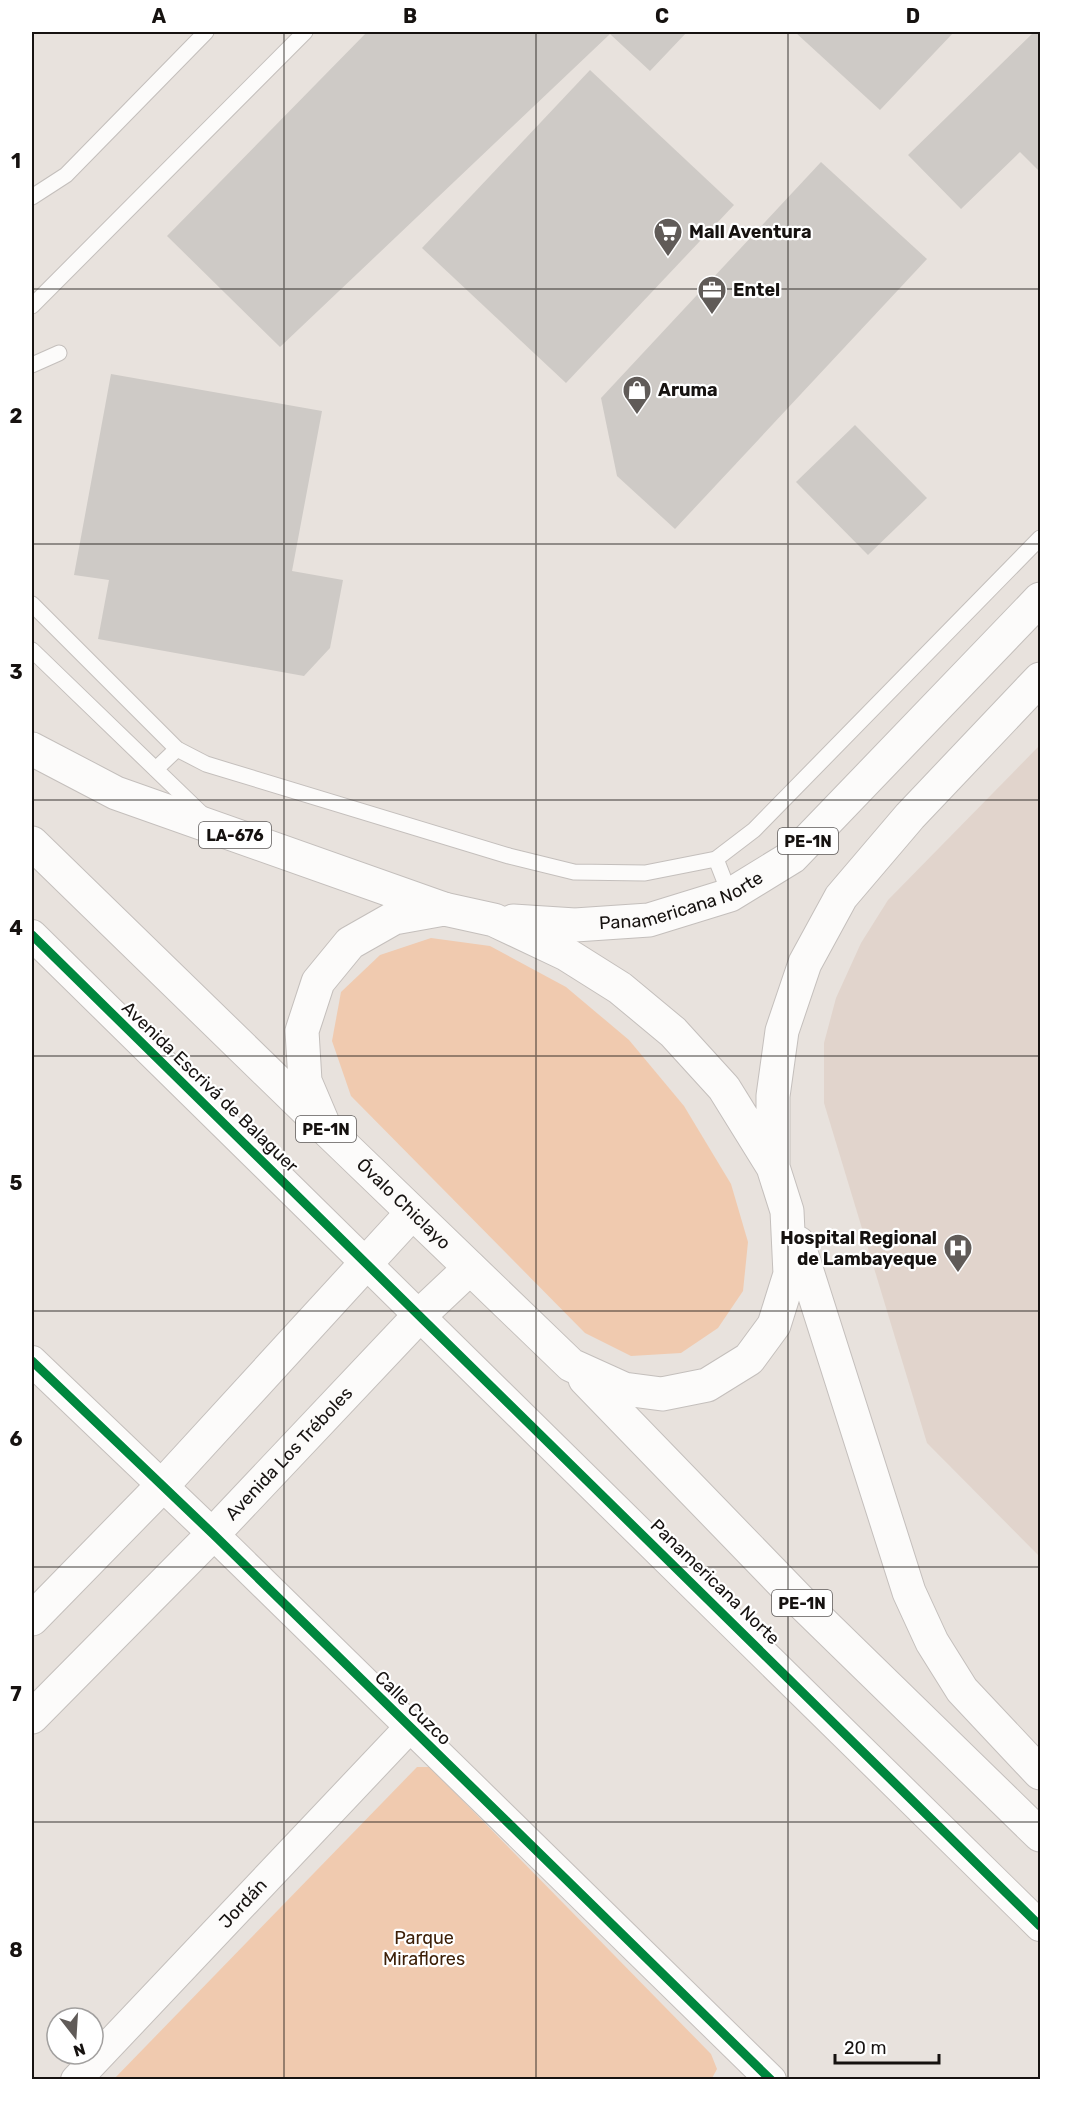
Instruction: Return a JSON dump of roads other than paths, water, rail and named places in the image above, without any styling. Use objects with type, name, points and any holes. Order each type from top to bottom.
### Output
[{"type":"main road","name":"Panamericana Norte","points":[[495,920],[575,925],[649,920],[730,895],[792,857],[1041,599]]},
{"type":"main road","name":"PE-1N","points":[[773,1167],[773,1096],[782,1031],[805,963],[841,897],[910,816],[1041,679]]},
{"type":"main road","name":"LA-676","points":[[32,750],[116,793],[444,909]]},
{"type":"main road","points":[[32,843],[325,1128]]},
{"type":"main road","name":"Óvalo Chiclayo","points":[[444,909],[495,920],[566,954],[620,988],[673,1032],[724,1088],[773,1167],[788,1211],[790,1274],[774,1325],[749,1359],[707,1385],[662,1394],[624,1389],[571,1365],[325,1128],[305,1081],[302,1031],[318,982],[350,943],[394,918],[444,909]]},
{"type":"main road","name":"PE-1N","points":[[788,1211],[909,1592],[932,1642],[962,1690],[1041,1773]]},
{"type":"main road","points":[[32,1619],[162,1486],[412,1213]]},
{"type":"main road","name":"Avenida Los Tréboles","points":[[32,1717],[213,1534],[419,1316],[470,1268]]},
{"type":"main road","name":"PE-1N","points":[[571,1365],[801,1602],[1041,1834]]},
{"type":"street","name":"Avenida Escrivá de Balaguer","points":[[32,936],[365,1263]]},
{"type":"street","name":"Panamericana Norte","points":[[365,1263],[1041,1926]]},
{"type":"street","name":"Calle Cuzco","points":[[32,1361],[213,1534],[771,2079]]},
{"type":"street","name":"Jordán","points":[[76,2079],[410,1727]]},
{"type":"lane","points":[[32,196],[66,175],[206,32]]},
{"type":"lane","points":[[32,306],[305,32]]},
{"type":"lane","points":[[32,365],[59,353]]},
{"type":"lane","points":[[32,604],[177,749],[206,764],[509,856],[574,872],[645,873],[716,859],[754,830],[1041,538]]},
{"type":"lane","points":[[32,650],[217,829]]},
{"type":"lane","points":[[156,769],[177,749]]},
{"type":"lane","points":[[716,859],[730,895]]},
{"type":"place","name":"Mall Aventura","points":[[668,258]]},
{"type":"place","name":"Entel","points":[[712,316]]},
{"type":"place","name":"Aruma","points":[[637,416]]},
{"type":"place","name":"Hospital Regional de Lambayeque","points":[[958,1274]]},
{"type":"park label","name":"Parque Miraflores","points":[[424,1948]]}]
